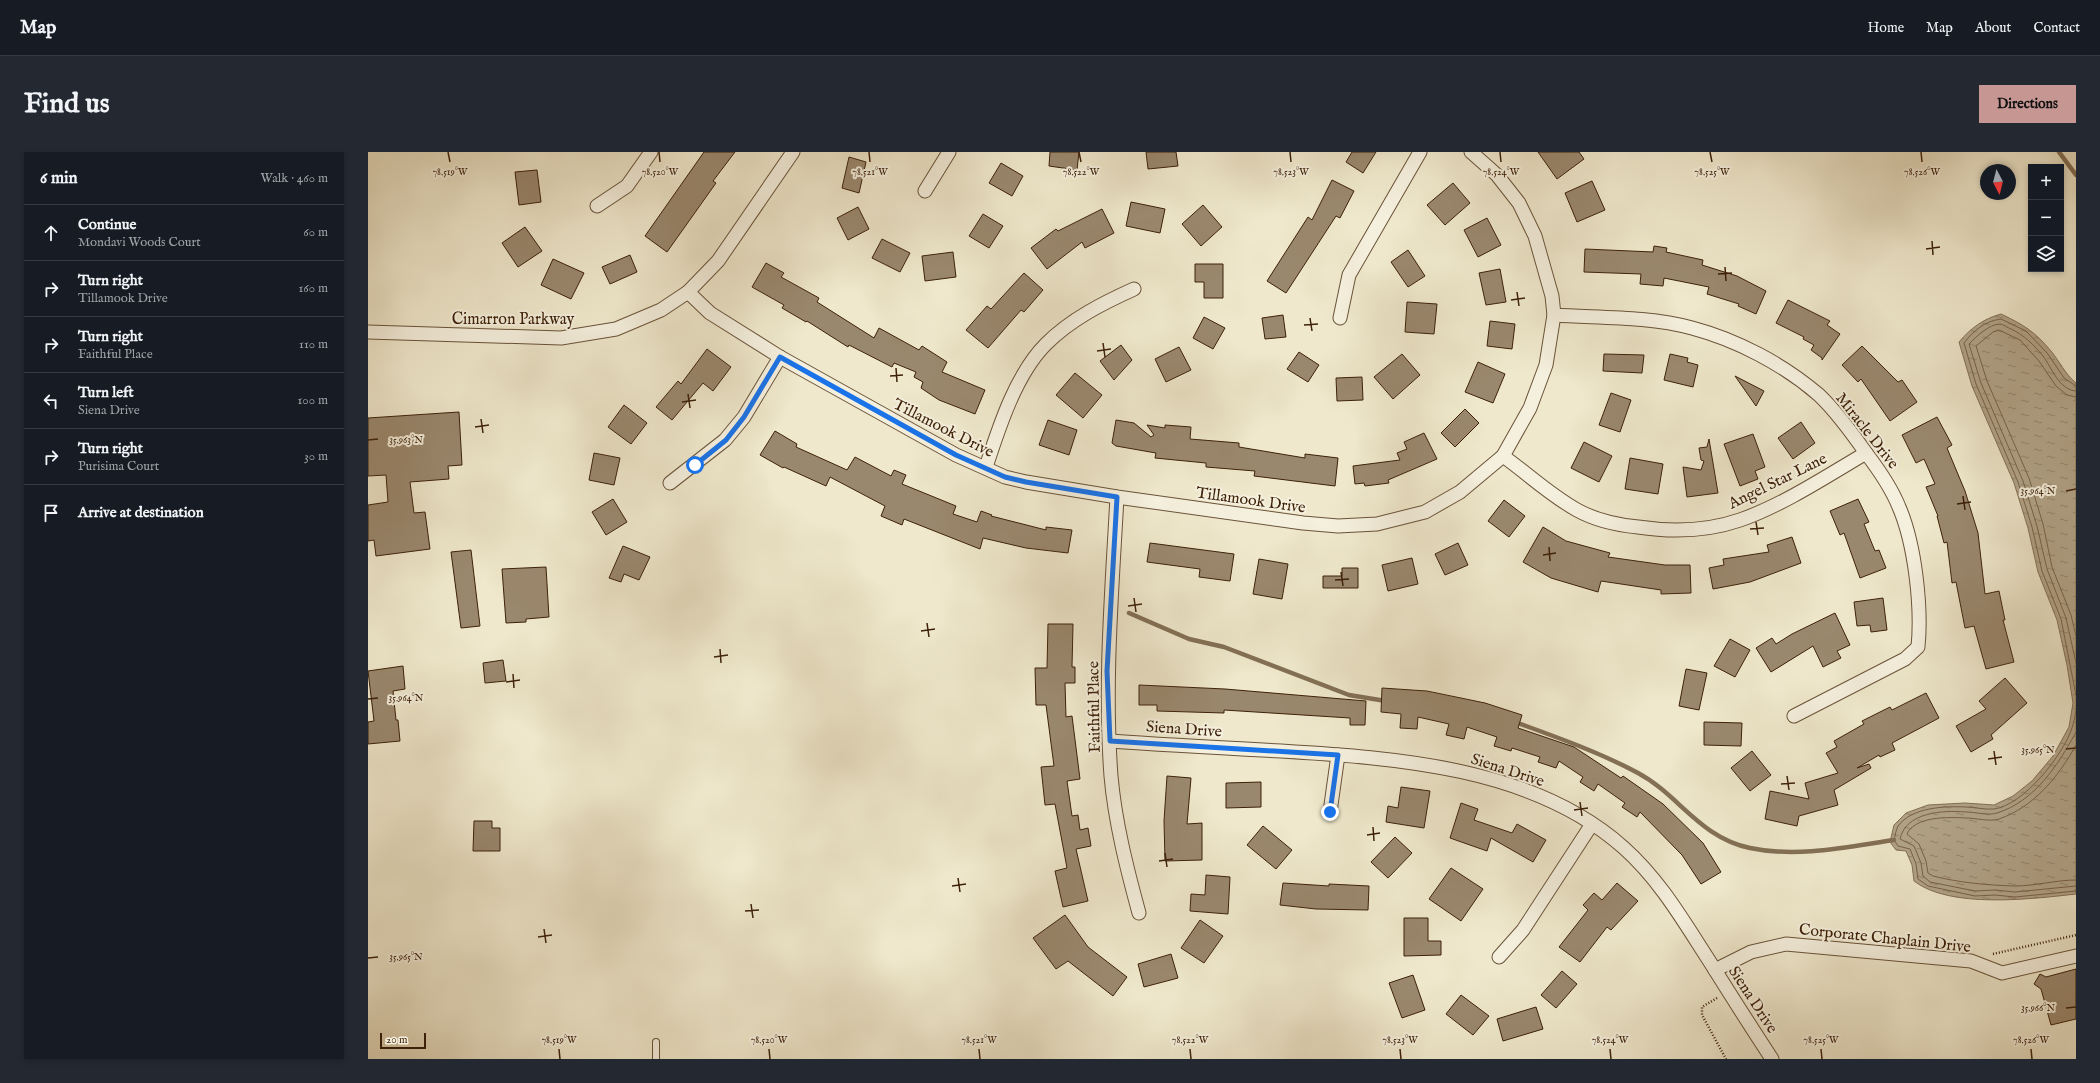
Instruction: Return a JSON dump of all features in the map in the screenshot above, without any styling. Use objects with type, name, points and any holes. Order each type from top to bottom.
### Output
[{"type":"street","points":[[597,206],[627,186],[651,152]]},
{"type":"street","name":"Cimarron Parkway","points":[[368,332],[561,338],[616,329],[661,310],[688,292],[718,261],[793,152]]},
{"type":"street","points":[[924,191],[949,152]]},
{"type":"street","points":[[1340,318],[1349,275],[1420,152]]},
{"type":"street","name":"Tillamook Drive","points":[[688,292],[710,313],[780,357],[956,455],[986,467],[1005,477],[1026,482],[1117,497],[1303,523],[1338,526],[1377,524],[1425,512],[1460,492],[1503,456],[1530,408],[1546,366],[1554,315],[1544,264],[1535,236],[1520,203],[1497,175],[1471,152]]},
{"type":"street","points":[[986,467],[1009,404],[1027,370],[1046,345],[1088,312],[1134,290]]},
{"type":"street","name":"Miracle Drive","points":[[1554,315],[1645,320],[1683,326],[1731,342],[1777,365],[1819,395],[1847,426],[1882,474],[1899,507],[1905,524],[1914,570],[1918,601],[1920,627],[1918,647],[1905,659],[1794,716]]},
{"type":"street","points":[[670,483],[726,440],[744,417],[780,357]]},
{"type":"street","name":"Angel Star Lane","points":[[1503,456],[1563,501],[1591,517],[1628,526],[1678,530],[1703,528],[1740,520],[1780,501],[1866,453]]},
{"type":"street","name":"Faithful Place","points":[[1117,497],[1107,671],[1110,741],[1112,776],[1118,820],[1128,875],[1139,913]]},
{"type":"street","name":"Siena Drive","points":[[1110,741],[1338,755],[1412,763],[1464,772],[1506,784],[1539,797],[1592,824],[1623,847],[1641,865],[1674,904],[1772,1059]]},
{"type":"street","points":[[1330,812],[1338,755]]},
{"type":"street","points":[[1499,957],[1523,930],[1592,824]]},
{"type":"street","name":"Corporate Chaplain Drive","points":[[1715,970],[1751,952],[1786,944],[1971,961],[2002,973],[2076,956]]},
{"type":"lane","points":[[656,1042],[656,1059]]},
{"type":"path","points":[[1717,999],[1702,1007],[1702,1015],[1726,1059]]},
{"type":"water","points":[[2001,314],[2034,333],[2051,351],[2076,383],[2076,894],[2037,898],[1992,900],[1948,896],[1929,890],[1914,881],[1912,865],[1906,851],[1896,850],[1890,842],[1894,825],[1906,813],[1928,805],[1965,803],[1994,805],[2013,796],[2032,781],[2053,756],[2069,727],[2073,703],[2067,665],[2057,620],[2038,572],[2028,528],[2014,483],[1972,386],[1959,342],[1968,332],[1978,325]]},
{"type":"building","points":[[704,152],[735,152],[713,181],[716,183],[667,252],[645,236]]},
{"type":"building","points":[[1050,152],[1079,152],[1077,170],[1049,166]]},
{"type":"building","points":[[1146,152],[1176,152],[1178,166],[1148,169]]},
{"type":"building","points":[[1352,152],[1376,152],[1363,173],[1346,162]]},
{"type":"building","points":[[1538,152],[1579,152],[1584,159],[1557,179]]},
{"type":"building","points":[[849,157],[866,162],[859,193],[842,188]]},
{"type":"building","points":[[1001,163],[1023,176],[1012,196],[989,183]]},
{"type":"building","points":[[537,170],[541,202],[519,205],[515,172]]},
{"type":"building","points":[[1332,180],[1354,191],[1340,218],[1336,216],[1286,293],[1267,281],[1308,217],[1312,220]]},
{"type":"building","points":[[1592,181],[1605,210],[1577,222],[1565,193]]},
{"type":"building","points":[[1453,183],[1470,203],[1445,225],[1427,205]]},
{"type":"building","points":[[1131,202],[1165,209],[1160,233],[1126,226]]},
{"type":"building","points":[[1203,205],[1222,227],[1201,246],[1182,224]]},
{"type":"building","points":[[858,207],[869,229],[848,240],[837,218]]},
{"type":"building","points":[[1102,209],[1114,233],[1085,248],[1082,242],[1047,269],[1031,248],[1056,229],[1058,231]]},
{"type":"building","points":[[983,214],[1003,226],[989,248],[969,236]]},
{"type":"building","points":[[1487,218],[1501,245],[1478,257],[1464,230]]},
{"type":"building","points":[[525,227],[542,251],[518,267],[502,243]]},
{"type":"building","points":[[882,239],[910,253],[900,272],[872,258]]},
{"type":"building","points":[[1654,246],[1667,248],[1666,252],[1703,260],[1702,265],[1737,276],[1766,291],[1756,314],[1738,306],[1739,304],[1707,294],[1709,287],[1664,278],[1663,286],[1640,284],[1641,274],[1584,272],[1585,249],[1653,252]]},
{"type":"building","points":[[1408,250],[1425,276],[1408,287],[1391,262]]},
{"type":"building","points":[[953,252],[956,277],[925,281],[922,256]]},
{"type":"building","points":[[630,255],[637,272],[610,284],[602,267]]},
{"type":"building","points":[[553,259],[584,273],[571,299],[541,285]]},
{"type":"building","points":[[766,263],[784,273],[781,277],[819,298],[817,302],[874,338],[879,328],[919,350],[922,346],[947,362],[942,372],[985,390],[975,414],[939,400],[921,388],[923,382],[914,377],[916,372],[894,363],[892,367],[849,345],[848,347],[807,321],[806,322],[782,308],[784,305],[752,287]]},
{"type":"building","points":[[1195,264],[1223,264],[1223,298],[1204,298],[1204,282],[1195,282]]},
{"type":"building","points":[[1500,269],[1506,302],[1486,305],[1479,273]]},
{"type":"building","points":[[1024,273],[1043,290],[1024,312],[1021,310],[988,348],[966,330],[987,306],[991,309]]},
{"type":"building","points":[[1788,300],[1830,321],[1827,325],[1840,334],[1822,360],[1822,358],[1811,350],[1814,345],[1803,339],[1804,337],[1776,323]]},
{"type":"building","points":[[1407,302],[1437,304],[1434,334],[1405,332]]},
{"type":"building","points":[[1283,315],[1286,337],[1265,339],[1262,318]]},
{"type":"building","points":[[1204,317],[1225,328],[1213,349],[1193,338]]},
{"type":"building","points":[[1490,321],[1515,324],[1512,349],[1487,346]]},
{"type":"building","points":[[1121,345],[1132,360],[1114,380],[1100,361]]},
{"type":"building","points":[[1862,346],[1898,382],[1902,380],[1917,402],[1890,421],[1861,379],[1858,382],[1842,365]]},
{"type":"building","points":[[1179,347],[1191,370],[1166,382],[1155,359]]},
{"type":"building","points":[[707,349],[731,367],[713,391],[703,383],[672,420],[656,407],[678,381],[681,384]]},
{"type":"building","points":[[1299,352],[1319,365],[1308,382],[1287,369]]},
{"type":"building","points":[[1402,354],[1420,375],[1393,399],[1374,377]]},
{"type":"building","points":[[1604,354],[1644,355],[1642,373],[1603,371]]},
{"type":"building","points":[[1670,354],[1688,358],[1687,362],[1698,365],[1693,387],[1664,380]]},
{"type":"building","points":[[1478,362],[1505,374],[1493,403],[1465,392]]},
{"type":"building","points":[[1075,373],[1102,395],[1083,418],[1056,395]]},
{"type":"building","points":[[1735,376],[1764,391],[1756,406]]},
{"type":"building","points":[[1362,377],[1363,400],[1337,401],[1336,378]]},
{"type":"building","points":[[1611,393],[1631,400],[1620,432],[1599,425]]},
{"type":"building","points":[[624,405],[647,423],[631,444],[608,427]]},
{"type":"building","points":[[1465,409],[1479,423],[1455,447],[1441,433]]},
{"type":"building","points":[[459,412],[462,465],[448,466],[449,479],[410,482],[414,513],[425,512],[430,549],[376,556],[374,540],[368,541],[368,505],[388,502],[386,475],[368,476],[368,418]]},
{"type":"building","points":[[1937,417],[1952,445],[1947,448],[1965,491],[1978,533],[1985,594],[1999,591],[2005,620],[2003,620],[2014,662],[1986,669],[1974,626],[1965,628],[1956,582],[1952,583],[1947,542],[1944,543],[1938,516],[1926,487],[1935,484],[1924,459],[1916,463],[1902,435]]},
{"type":"building","points":[[1048,420],[1077,430],[1069,455],[1039,445]]},
{"type":"building","points":[[1116,420],[1134,423],[1151,437],[1154,435],[1147,425],[1165,428],[1165,425],[1191,427],[1190,439],[1239,443],[1239,447],[1305,458],[1305,454],[1338,458],[1335,486],[1254,476],[1255,471],[1206,467],[1206,463],[1155,458],[1156,453],[1116,446],[1112,443]]},
{"type":"building","points":[[1801,422],[1815,443],[1793,459],[1778,438]]},
{"type":"building","points":[[775,431],[797,444],[796,447],[847,470],[855,457],[891,476],[894,470],[906,475],[902,484],[956,506],[953,514],[977,522],[981,511],[992,515],[991,516],[1046,530],[1046,527],[1072,530],[1068,553],[1026,548],[983,538],[980,549],[904,519],[902,525],[881,516],[885,506],[830,477],[826,486],[784,467],[783,468],[760,455]]},
{"type":"building","points":[[1424,433],[1437,459],[1388,480],[1389,483],[1365,486],[1364,483],[1355,484],[1353,466],[1400,460],[1397,453],[1407,449],[1404,442]]},
{"type":"building","points":[[1753,434],[1765,467],[1755,471],[1758,479],[1740,486],[1724,444]]},
{"type":"building","points":[[1709,439],[1718,493],[1687,497],[1683,467],[1701,470],[1704,461],[1701,460],[1699,448],[1707,447]]},
{"type":"building","points":[[1584,442],[1612,456],[1599,482],[1571,468]]},
{"type":"building","points":[[594,453],[620,458],[614,485],[589,480]]},
{"type":"building","points":[[1630,458],[1663,464],[1658,494],[1625,489]]},
{"type":"building","points":[[613,499],[627,522],[606,535],[592,512]]},
{"type":"building","points":[[1858,499],[1869,522],[1864,524],[1875,551],[1879,550],[1886,568],[1860,578],[1844,533],[1840,535],[1830,511]]},
{"type":"building","points":[[1504,500],[1525,516],[1509,537],[1488,521]]},
{"type":"building","points":[[1543,527],[1566,541],[1610,553],[1608,557],[1665,565],[1690,565],[1691,593],[1661,594],[1661,590],[1601,581],[1598,592],[1551,578],[1523,562]]},
{"type":"building","points":[[1792,537],[1801,563],[1750,582],[1713,589],[1709,568],[1724,565],[1723,559],[1769,552],[1767,545]]},
{"type":"building","points":[[1150,543],[1234,554],[1230,581],[1199,577],[1200,569],[1147,562]]},
{"type":"building","points":[[1458,543],[1468,565],[1445,575],[1435,554]]},
{"type":"building","points":[[623,546],[650,557],[639,580],[624,574],[621,582],[609,578]]},
{"type":"building","points":[[471,550],[480,626],[461,628],[451,552]]},
{"type":"building","points":[[1412,558],[1418,584],[1388,591],[1382,565]]},
{"type":"building","points":[[1259,559],[1288,564],[1282,599],[1253,594]]},
{"type":"building","points":[[546,567],[549,617],[526,619],[526,622],[506,623],[502,569]]},
{"type":"building","points":[[1342,568],[1358,568],[1358,588],[1323,588],[1323,576],[1342,576]]},
{"type":"building","points":[[1883,598],[1887,630],[1871,632],[1870,625],[1857,626],[1854,602]]},
{"type":"building","points":[[1835,613],[1850,645],[1837,651],[1841,658],[1823,667],[1813,646],[1771,672],[1756,648],[1772,638],[1776,644],[1792,634]]},
{"type":"building","points":[[1048,624],[1073,624],[1072,667],[1075,667],[1075,683],[1065,683],[1066,717],[1072,716],[1080,779],[1067,781],[1072,816],[1078,815],[1080,830],[1088,828],[1091,846],[1076,849],[1088,901],[1063,907],[1055,871],[1067,868],[1055,804],[1045,805],[1041,767],[1054,766],[1046,705],[1036,705],[1035,668],[1047,668]]},
{"type":"building","points":[[1730,639],[1750,650],[1735,677],[1714,666]]},
{"type":"building","points":[[503,660],[506,681],[485,683],[483,663]]},
{"type":"building","points":[[403,666],[405,689],[393,691],[400,741],[368,744],[368,722],[374,721],[368,671]]},
{"type":"building","points":[[1686,669],[1707,673],[1699,710],[1679,706]]},
{"type":"building","points":[[2005,678],[2027,703],[1991,735],[1993,739],[1971,752],[1956,726],[1986,709],[1979,701]]},
{"type":"building","points":[[1139,685],[1225,689],[1366,701],[1365,725],[1350,725],[1350,718],[1224,710],[1224,713],[1157,711],[1157,705],[1139,705]]},
{"type":"building","points":[[1382,688],[1427,691],[1485,703],[1522,715],[1518,728],[1574,747],[1621,778],[1623,776],[1663,804],[1703,843],[1721,872],[1701,884],[1682,855],[1640,812],[1637,817],[1622,807],[1625,803],[1598,784],[1594,791],[1580,782],[1583,777],[1559,761],[1556,768],[1538,762],[1540,757],[1512,748],[1511,751],[1494,746],[1497,737],[1467,727],[1464,739],[1446,735],[1449,724],[1418,717],[1417,729],[1400,728],[1401,714],[1381,712]]},
{"type":"building","points":[[1926,693],[1939,718],[1892,743],[1895,750],[1880,757],[1879,755],[1857,768],[1869,764],[1871,768],[1834,790],[1838,805],[1799,816],[1797,826],[1765,819],[1770,791],[1809,799],[1805,783],[1838,773],[1826,753],[1837,747],[1834,741],[1864,724],[1862,721],[1890,707],[1892,710]]},
{"type":"building","points":[[1704,722],[1742,723],[1741,746],[1704,745]]},
{"type":"building","points":[[1752,751],[1771,775],[1750,791],[1731,768]]},
{"type":"building","points":[[1167,776],[1191,778],[1187,824],[1202,823],[1202,860],[1165,861],[1164,821]]},
{"type":"building","points":[[1261,782],[1261,807],[1226,808],[1226,783]]},
{"type":"building","points":[[1401,787],[1430,791],[1424,828],[1386,822],[1388,806],[1398,808]]},
{"type":"building","points":[[1461,803],[1478,809],[1474,820],[1512,833],[1517,824],[1546,840],[1533,862],[1491,838],[1487,851],[1450,838]]},
{"type":"building","points":[[474,821],[492,821],[492,828],[500,828],[500,851],[473,851]]},
{"type":"building","points":[[1263,826],[1292,850],[1276,869],[1247,845]]},
{"type":"building","points":[[1395,837],[1412,853],[1388,878],[1371,862]]},
{"type":"building","points":[[1451,868],[1483,889],[1461,921],[1429,899]]},
{"type":"building","points":[[1206,875],[1230,877],[1228,914],[1190,911],[1191,894],[1205,895]]},
{"type":"building","points":[[1283,883],[1329,886],[1329,884],[1369,886],[1368,910],[1316,909],[1280,905]]},
{"type":"building","points":[[1617,883],[1638,901],[1611,930],[1607,927],[1580,962],[1559,947],[1588,910],[1583,905],[1594,893],[1602,900]]},
{"type":"building","points":[[1065,915],[1088,947],[1127,977],[1113,996],[1068,961],[1056,969],[1033,938]]},
{"type":"building","points":[[1404,918],[1428,918],[1428,941],[1441,941],[1441,955],[1404,956]]},
{"type":"building","points":[[1200,920],[1223,936],[1204,963],[1181,948]]},
{"type":"building","points":[[1171,954],[1178,978],[1144,987],[1138,964]]},
{"type":"building","points":[[2076,969],[2076,1019],[2051,1025],[2041,989],[2034,984],[2040,974],[2046,977]]},
{"type":"building","points":[[1562,971],[1577,984],[1556,1008],[1541,995]]},
{"type":"building","points":[[1413,975],[1425,1010],[1402,1018],[1389,983]]},
{"type":"building","points":[[1461,995],[1489,1016],[1473,1035],[1446,1014]]},
{"type":"building","points":[[1536,1007],[1543,1029],[1503,1041],[1497,1019]]},
{"type":"waterway","points":[[2059,152],[2076,175]]},
{"type":"waterway","points":[[1129,613],[1189,639],[1224,647],[1349,695],[1386,701]]},
{"type":"waterway","points":[[1515,722],[1562,739],[1638,773],[1666,792],[1703,825],[1732,843],[1768,851],[1804,852],[1894,840]]},
{"type":"route","points":[[695,465],[726,440],[744,417],[780,357],[956,455],[986,467],[1005,477],[1026,482],[1117,497],[1107,671],[1110,741],[1338,755],[1330,812]]}]
